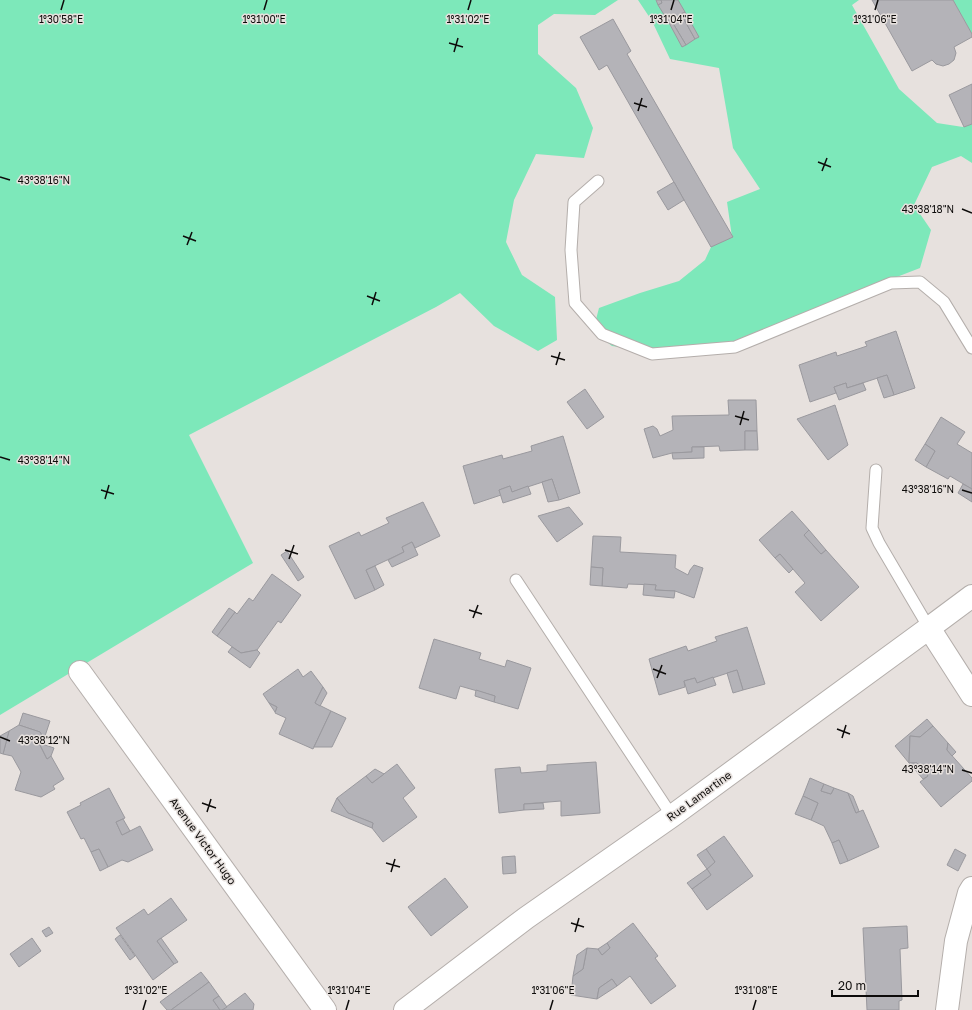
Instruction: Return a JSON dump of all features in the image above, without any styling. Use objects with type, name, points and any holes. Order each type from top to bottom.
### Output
[{"type":"street","name":"Rue Lamartine","points":[[405,1010],[526,918],[672,816],[972,596]]},
{"type":"street","points":[[929,628],[972,695]]},
{"type":"street","name":"Avenue Victor Hugo","points":[[80,672],[325,1010]]},
{"type":"street","points":[[947,1010],[956,941],[969,893],[972,888]]},
{"type":"lane","points":[[598,181],[574,202],[571,250],[575,303],[602,334],[652,354],[735,347],[891,283],[920,282],[944,302],[972,348]]},
{"type":"lane","points":[[876,470],[872,528],[879,543],[929,628]]},
{"type":"lane","points":[[516,580],[672,816]]},
{"type":"green space","points":[[0,0],[618,0],[595,15],[554,14],[538,25],[538,54],[576,88],[593,128],[584,158],[536,154],[514,200],[506,242],[522,275],[555,297],[557,340],[538,351],[494,326],[460,293],[436,307],[189,435],[253,563],[0,715]]},
{"type":"green space","points":[[638,0],[859,0],[852,5],[899,89],[937,123],[963,127],[972,124],[972,163],[961,156],[932,167],[914,205],[931,230],[920,268],[863,290],[769,333],[712,349],[656,352],[612,346],[593,331],[599,308],[679,281],[705,260],[711,247],[732,237],[727,202],[760,189],[733,148],[719,68],[670,59],[652,21]]},
{"type":"green space","points":[[953,0],[972,0],[972,34]]},
{"type":"building","points":[[656,0],[661,0],[662,3],[658,5]]},
{"type":"building","points":[[661,0],[678,0],[685,12],[681,14],[695,39],[686,45],[671,20],[668,21],[658,5],[662,3]]},
{"type":"building","points":[[872,0],[953,0],[972,34],[972,37],[954,47],[956,53],[954,60],[949,64],[943,66],[936,64],[932,60],[912,71]]},
{"type":"building","points":[[685,12],[699,37],[695,39],[681,14]]},
{"type":"building","points":[[613,19],[631,51],[627,54],[733,237],[711,247],[607,65],[599,70],[580,37]]},
{"type":"building","points":[[671,20],[686,45],[682,47],[668,21]]},
{"type":"building","points":[[972,84],[972,124],[964,127],[949,95]]},
{"type":"building","points":[[674,182],[684,200],[668,210],[657,192]]},
{"type":"building","points":[[896,331],[915,388],[894,395],[887,375],[847,388],[846,383],[834,387],[836,393],[810,402],[799,365],[836,352],[837,356],[867,346],[865,342]]},
{"type":"building","points":[[887,375],[894,395],[884,398],[877,378]]},
{"type":"building","points":[[846,383],[847,388],[863,383],[866,390],[839,400],[834,387]]},
{"type":"building","points":[[585,389],[604,417],[587,429],[567,402]]},
{"type":"building","points":[[728,400],[756,400],[757,431],[745,431],[745,450],[720,451],[719,446],[692,447],[692,452],[672,453],[653,458],[644,429],[653,426],[657,429],[660,436],[673,430],[672,416],[729,415]]},
{"type":"building","points":[[835,405],[848,445],[828,460],[797,419]]},
{"type":"building","points":[[941,417],[965,432],[957,444],[972,453],[972,489],[950,476],[948,479],[926,467],[935,451],[925,444]]},
{"type":"building","points":[[745,431],[757,431],[758,450],[745,450]]},
{"type":"building","points":[[563,436],[580,493],[559,500],[552,479],[512,492],[510,486],[499,490],[501,495],[474,504],[463,466],[502,455],[503,459],[532,451],[531,446]]},
{"type":"building","points":[[925,444],[935,451],[926,467],[915,460]]},
{"type":"building","points":[[692,447],[704,447],[704,458],[673,459],[672,453],[692,452]]},
{"type":"building","points":[[552,479],[559,500],[548,502],[542,482]]},
{"type":"building","points":[[963,484],[972,489],[972,502],[958,493]]},
{"type":"building","points":[[510,486],[512,492],[528,486],[531,494],[503,503],[499,490]]},
{"type":"building","points":[[423,502],[440,536],[415,548],[412,542],[402,547],[404,552],[366,570],[375,590],[355,599],[329,546],[359,532],[361,536],[389,523],[386,518]]},
{"type":"building","points":[[569,507],[583,524],[557,542],[538,516]]},
{"type":"building","points":[[792,511],[809,530],[804,535],[821,554],[826,550],[859,587],[821,621],[795,592],[805,583],[780,554],[775,558],[759,540]]},
{"type":"building","points":[[809,530],[826,550],[821,554],[804,535]]},
{"type":"building","points":[[593,536],[621,537],[620,552],[676,555],[675,568],[688,575],[694,565],[703,568],[694,598],[675,591],[655,590],[656,585],[628,584],[627,588],[602,586],[603,568],[591,567]]},
{"type":"building","points":[[412,542],[418,555],[392,567],[388,560],[404,552],[402,547]]},
{"type":"building","points":[[287,551],[304,577],[298,581],[281,555]]},
{"type":"building","points":[[780,554],[793,569],[789,573],[775,558]]},
{"type":"building","points":[[375,566],[384,585],[375,590],[366,570]]},
{"type":"building","points":[[591,567],[603,568],[602,586],[590,585]]},
{"type":"building","points":[[272,574],[301,595],[281,623],[278,621],[257,650],[241,653],[217,636],[235,612],[237,614],[249,598],[253,601]]},
{"type":"building","points":[[644,584],[656,585],[655,590],[675,591],[674,598],[643,595]]},
{"type":"building","points":[[229,608],[235,612],[217,636],[212,632]]},
{"type":"building","points":[[747,627],[765,684],[743,690],[737,670],[697,683],[695,678],[684,681],[685,687],[659,695],[649,659],[686,646],[688,651],[717,641],[715,637]]},
{"type":"building","points":[[434,639],[481,653],[479,659],[505,667],[507,660],[531,668],[518,709],[494,702],[495,696],[460,686],[456,699],[419,688]]},
{"type":"building","points":[[232,647],[241,653],[257,650],[260,653],[250,668],[228,652]]},
{"type":"building","points":[[298,669],[303,677],[311,671],[323,687],[315,703],[331,711],[313,749],[279,734],[286,718],[275,713],[277,707],[269,703],[263,694]]},
{"type":"building","points":[[737,670],[743,690],[733,693],[727,673]]},
{"type":"building","points":[[713,677],[716,685],[688,694],[684,681],[695,678],[697,683]]},
{"type":"building","points":[[323,687],[327,693],[320,706],[315,703]]},
{"type":"building","points":[[476,690],[495,696],[494,702],[475,696]]},
{"type":"building","points":[[269,703],[277,707],[275,712]]},
{"type":"building","points":[[331,711],[346,718],[332,747],[314,747]]},
{"type":"building","points":[[23,713],[50,721],[44,739],[40,732],[19,725]]},
{"type":"building","points":[[927,719],[933,726],[920,737],[910,736],[909,763],[895,746]]},
{"type":"building","points":[[19,725],[40,732],[44,739],[39,743],[47,759],[51,756],[64,779],[53,786],[55,789],[41,797],[15,790],[21,772],[12,756],[3,754],[9,731]]},
{"type":"building","points":[[933,726],[948,743],[947,750],[972,778],[972,781],[941,807],[920,782],[928,776],[917,763],[909,763],[910,736],[920,737]]},
{"type":"building","points":[[9,731],[3,754],[0,753],[0,736]]},
{"type":"building","points":[[39,743],[54,748],[51,756],[47,759]]},
{"type":"building","points":[[948,743],[956,752],[952,756],[947,750]]},
{"type":"building","points":[[596,762],[600,813],[561,816],[561,801],[524,804],[524,810],[499,813],[495,769],[520,767],[521,773],[547,771],[547,765]]},
{"type":"building","points":[[909,763],[917,763],[928,776],[923,779]]},
{"type":"building","points":[[397,764],[415,788],[403,798],[417,817],[383,842],[372,828],[373,823],[348,813],[337,798],[366,776],[372,783]]},
{"type":"building","points":[[375,769],[384,774],[372,783],[366,776]]},
{"type":"building","points":[[810,778],[824,784],[821,791],[831,794],[834,788],[848,793],[856,813],[863,810],[879,847],[848,861],[839,840],[832,843],[824,826],[811,820],[818,803],[803,796]]},
{"type":"building","points":[[824,784],[834,788],[831,794],[821,791]]},
{"type":"building","points":[[109,788],[125,818],[116,822],[122,835],[140,826],[153,850],[128,862],[122,860],[108,867],[99,849],[91,852],[84,838],[81,839],[67,812],[81,805],[80,803]]},
{"type":"building","points":[[848,793],[853,796],[859,811],[856,813]]},
{"type":"building","points":[[803,796],[818,803],[811,820],[795,814]]},
{"type":"building","points":[[337,798],[348,813],[373,823],[372,828],[331,811]]},
{"type":"building","points":[[543,803],[544,809],[524,810],[524,804]]},
{"type":"building","points":[[123,819],[130,831],[122,835],[116,822]]},
{"type":"building","points":[[724,836],[753,876],[707,910],[692,889],[711,875],[707,869],[715,862],[706,849]]},
{"type":"building","points":[[839,840],[848,861],[840,864],[832,843]]},
{"type":"building","points":[[99,849],[108,867],[100,871],[91,852]]},
{"type":"building","points":[[706,849],[715,862],[707,869],[697,855]]},
{"type":"building","points":[[955,849],[966,855],[958,871],[947,865]]},
{"type":"building","points":[[515,856],[516,873],[503,874],[502,857]]},
{"type":"building","points":[[707,869],[711,875],[692,889],[687,883]]},
{"type":"building","points":[[445,878],[468,907],[431,936],[408,907]]},
{"type":"building","points":[[171,898],[187,920],[157,941],[174,964],[153,980],[116,928],[144,909],[148,915]]},
{"type":"building","points":[[633,923],[658,956],[655,958],[676,986],[651,1004],[630,976],[617,986],[612,979],[599,988],[597,999],[571,995],[573,976],[583,969],[587,948],[598,949],[602,955],[610,948],[607,943]]},
{"type":"building","points":[[907,926],[908,948],[900,949],[902,1000],[899,1001],[899,1010],[867,1010],[863,928]]},
{"type":"building","points":[[49,927],[53,933],[46,937],[42,931]]},
{"type":"building","points":[[120,935],[135,956],[130,960],[115,939]]},
{"type":"building","points":[[32,938],[41,951],[19,967],[10,954]]},
{"type":"building","points":[[161,938],[178,962],[174,964],[157,941]]},
{"type":"building","points":[[607,943],[610,948],[602,955],[598,949]]},
{"type":"building","points":[[587,948],[583,969],[573,976],[577,955]]},
{"type":"building","points":[[201,972],[209,982],[171,1010],[167,1010],[160,1002]]},
{"type":"building","points":[[612,979],[617,986],[597,999],[599,988]]},
{"type":"building","points":[[209,982],[219,996],[213,1000],[220,1010],[171,1010]]},
{"type":"building","points":[[245,993],[254,1004],[253,1010],[222,1010]]},
{"type":"building","points":[[219,996],[227,1007],[222,1010],[220,1010],[213,1000]]}]
